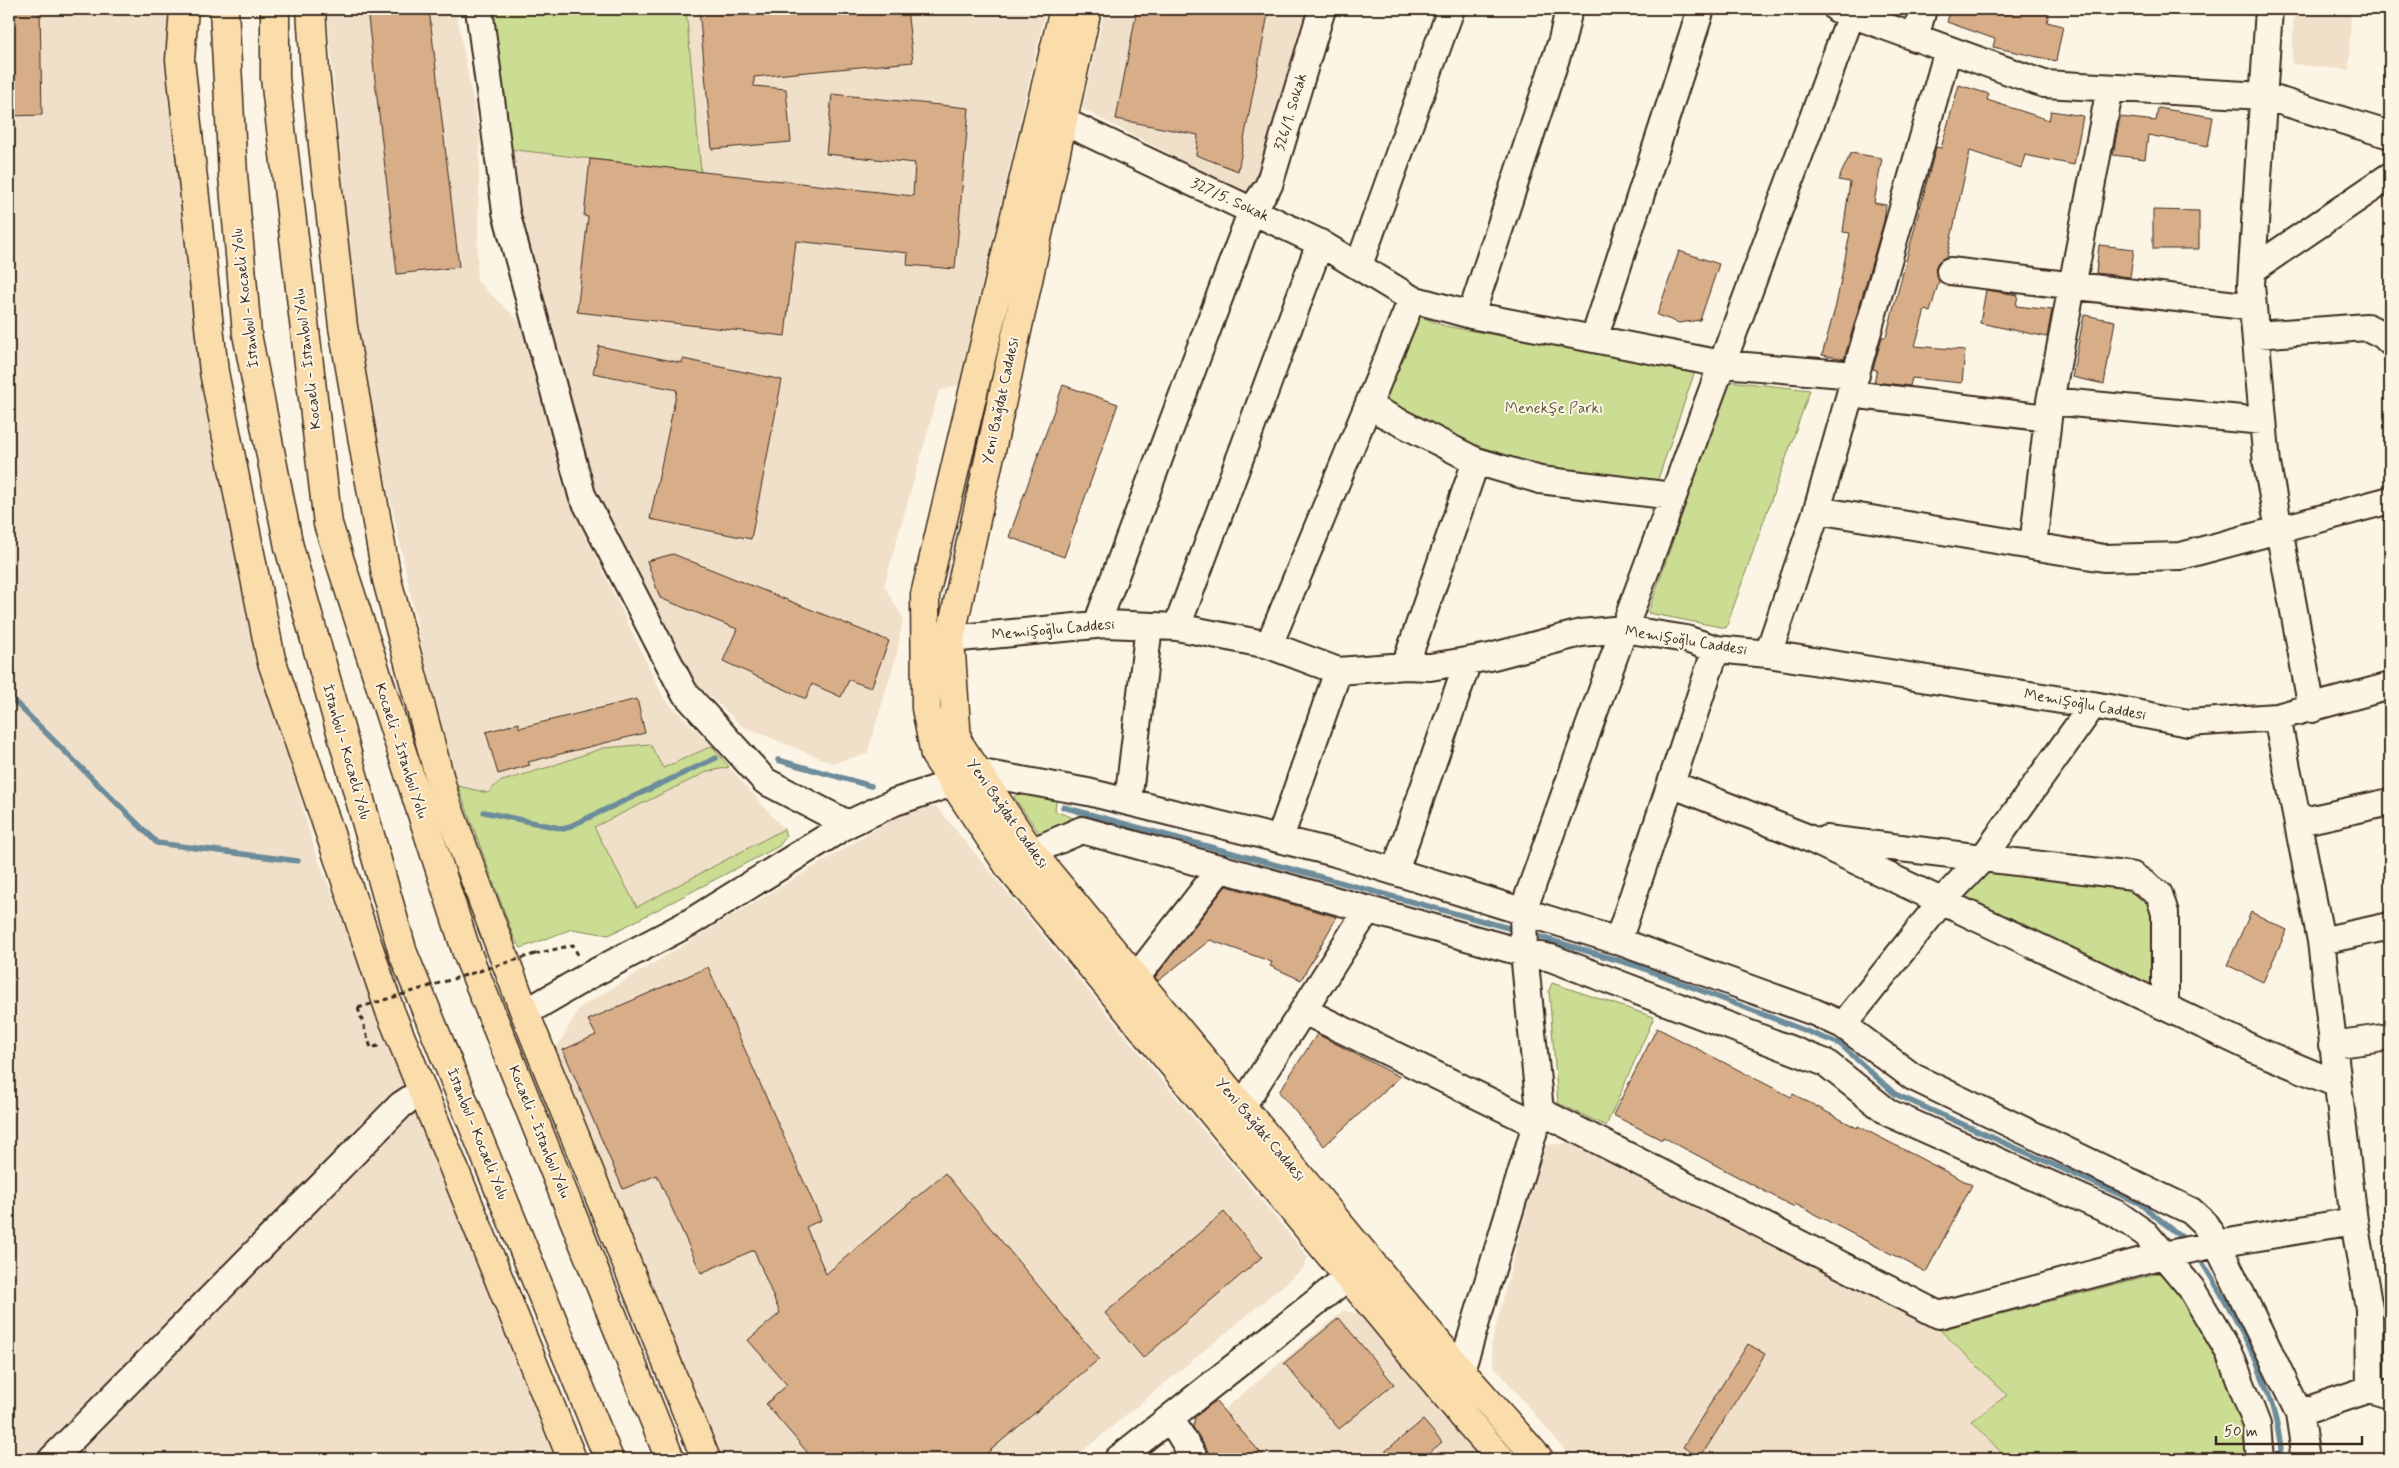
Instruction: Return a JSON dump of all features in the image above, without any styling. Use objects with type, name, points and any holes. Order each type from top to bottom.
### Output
[{"type":"main road","points":[[184,9],[180,60],[214,372],[271,659],[390,1011],[572,1459]]},
{"type":"main road","name":"İstanbul - Kocaeli Yolu","points":[[224,9],[233,175],[247,334],[289,546],[403,953],[609,1459]]},
{"type":"main road","name":"Kocaeli - İstanbul Yolu","points":[[275,9],[275,78],[328,524],[467,952],[670,1459]]},
{"type":"main road","points":[[311,9],[314,72],[343,327],[387,580],[446,802],[525,1013],[706,1459]]},
{"type":"main road","name":"Yeni Bağdat Caddesi","points":[[1064,9],[1051,115],[950,639],[957,741],[965,778],[1010,868],[1465,1418],[1502,1459]]},
{"type":"main road","name":"Yeni Bağdat Caddesi","points":[[1087,9],[1051,115],[925,595],[926,708],[935,755],[965,778],[1031,852],[1241,1108],[1461,1371],[1539,1459]]},
{"type":"street","points":[[479,9],[506,212],[582,495],[684,692],[764,781],[848,824]]},
{"type":"street","name":"326/1. Sokak","points":[[1097,624],[1252,210],[1269,185],[1322,9]]},
{"type":"street","points":[[1359,265],[1451,9]]},
{"type":"street","points":[[1471,315],[1562,40],[1569,9]]},
{"type":"street","points":[[1594,339],[1701,9]]},
{"type":"street","points":[[1915,38],[1923,9]]},
{"type":"street","points":[[2269,9],[2252,270],[2253,307],[2267,464],[2312,709]]},
{"type":"street","points":[[1461,1371],[1538,1118],[1524,932],[1624,629],[1722,364],[1844,12],[2044,84],[2264,96],[2390,135]]},
{"type":"street","points":[[1768,654],[1817,510],[1948,50]]},
{"type":"street","points":[[2033,546],[2049,409],[2110,88]]},
{"type":"street","name":"327/5. Sokak","points":[[1051,115],[1320,243],[1412,299],[1471,315],[1722,364],[1853,385],[2049,409],[2263,421]]},
{"type":"street","points":[[2252,270],[2390,176]]},
{"type":"street","points":[[1177,627],[1320,243]]},
{"type":"street","points":[[1950,271],[2253,307]]},
{"type":"street","points":[[1269,645],[1412,299]]},
{"type":"street","points":[[2256,335],[2367,327],[2383,335],[2390,342]]},
{"type":"street","points":[[1368,406],[1476,461],[1540,480],[1674,496]]},
{"type":"street","points":[[1405,666],[1476,461]]},
{"type":"street","points":[[1817,510],[2104,558],[2181,556],[2278,528],[2390,500]]},
{"type":"street","name":"Memişoğlu Caddesi","points":[[950,639],[1097,624],[1177,627],[1269,645],[1338,671],[1405,666],[1430,667],[1468,661],[1581,633],[1624,629],[1686,639],[1716,649],[1768,654],[2093,705],[2188,723],[2277,717],[2312,709],[2390,686]]},
{"type":"street","points":[[1128,802],[1149,626]]},
{"type":"street","points":[[1618,941],[1716,649]]},
{"type":"street","points":[[1395,871],[1468,661]]},
{"type":"street","points":[[1280,838],[1338,671]]},
{"type":"street","points":[[1843,1026],[1941,902],[1983,858],[2093,705]]},
{"type":"street","points":[[2277,717],[2321,941],[2354,1221],[2380,1308],[2380,1392],[2299,1414]]},
{"type":"street","points":[[525,1013],[588,976],[689,923],[848,824],[895,802],[965,778],[1128,802],[1280,838],[1395,871],[1524,932],[1551,958],[1826,1063],[1889,1114],[2116,1214],[2146,1234],[2192,1249],[2299,1414],[2306,1459]]},
{"type":"street","points":[[1671,784],[1806,837],[2256,1050],[2337,1084]]},
{"type":"street","points":[[2299,822],[2390,802]]},
{"type":"street","points":[[1031,852],[1082,830],[1368,909],[1524,932],[1618,941],[1814,1012],[1843,1026],[1913,1077],[2191,1211],[2204,1223],[2192,1249],[2191,1288],[2229,1352],[2256,1425],[2260,1459]]},
{"type":"street","points":[[1806,837],[2133,876],[2159,894],[2165,913],[2165,1007]]},
{"type":"street","points":[[1135,979],[1221,868]]},
{"type":"street","points":[[1241,1108],[1368,909]]},
{"type":"street","points":[[2321,941],[2390,926]]},
{"type":"street","points":[[1304,1011],[1538,1118],[1939,1315],[2192,1249],[2354,1221]]},
{"type":"street","points":[[2332,1045],[2390,1037]]},
{"type":"street","points":[[52,1459],[401,1105],[422,1091]]},
{"type":"street","points":[[1118,1459],[1349,1276]]},
{"type":"street","points":[[1170,1418],[1195,1459]]},
{"type":"path","points":[[371,1048],[358,1008],[535,954],[573,946]]},
{"type":"shaded area","points":[[9,9],[176,9],[168,101],[245,601],[314,848],[555,1459],[9,1459]]},
{"type":"shaded area","points":[[327,9],[456,9],[480,138],[477,281],[521,323],[564,490],[664,698],[712,746],[564,813],[458,786],[425,662],[358,347]]},
{"type":"shaded area","points":[[686,9],[1046,9],[959,385],[939,391],[884,586],[903,618],[896,657],[867,754],[832,763],[742,726],[693,681],[596,490],[520,226],[508,149],[700,171]]},
{"type":"shaded area","points":[[1105,9],[1309,9],[1251,196],[1082,109]]},
{"type":"shaded area","points":[[2294,9],[2351,9],[2349,70],[2292,64]]},
{"type":"shaded area","points":[[729,767],[784,829],[637,907],[593,827],[707,772]]},
{"type":"shaded area","points":[[936,806],[1308,1257],[1303,1269],[1073,1459],[721,1459],[554,1053],[579,1008],[903,813]]},
{"type":"shaded area","points":[[1577,1141],[1940,1330],[2008,1395],[1972,1421],[2007,1459],[1572,1459],[1494,1366],[1491,1345],[1543,1146]]},
{"type":"shaded area","points":[[1343,1311],[1362,1314],[1488,1459],[1217,1459],[1212,1450],[1217,1415]]},
{"type":"green space","points":[[493,9],[686,9],[701,172],[508,149]]},
{"type":"green space","name":"Menekşe Parkı","points":[[1419,316],[1445,326],[1695,371],[1656,485],[1543,470],[1478,453],[1382,402]]},
{"type":"green space","points":[[1728,381],[1810,390],[1726,628],[1648,613]]},
{"type":"green space","points":[[650,744],[663,768],[712,746],[729,767],[707,772],[594,827],[637,907],[784,829],[786,837],[779,846],[609,935],[572,929],[521,948],[514,938],[458,786],[488,793],[499,782],[603,748]]},
{"type":"green space","points":[[1031,791],[1057,794],[1055,811],[1079,820],[1041,836],[1014,797],[1018,793]]},
{"type":"green space","points":[[1990,869],[2128,888],[2150,901],[2154,913],[2152,988],[1963,899]]},
{"type":"green space","points":[[1552,983],[1654,1017],[1606,1126],[1558,1103],[1549,990]]},
{"type":"green space","points":[[2162,1272],[2181,1297],[2218,1358],[2245,1428],[2249,1459],[2007,1459],[1972,1421],[2007,1395],[1940,1330]]},
{"type":"building","points":[[9,9],[40,9],[42,115],[9,116]]},
{"type":"building","points":[[367,9],[429,9],[459,267],[397,274]]},
{"type":"building","points":[[699,9],[907,9],[913,62],[754,77],[754,86],[786,89],[791,142],[712,149]]},
{"type":"building","points":[[1137,9],[1269,9],[1238,171],[1196,155],[1198,135],[1116,119]]},
{"type":"building","points":[[1951,9],[2050,9],[2047,22],[2063,26],[2056,61],[1993,47],[1995,39],[1947,22]]},
{"type":"building","points":[[1959,85],[1989,94],[1987,100],[2049,120],[2051,111],[2083,116],[2074,165],[2025,155],[2021,168],[1970,151],[1947,257],[1938,262],[1935,269],[1939,281],[1930,312],[1925,310],[1915,346],[1965,350],[1962,383],[1912,378],[1910,386],[1874,382],[1877,370],[1873,369],[1882,337],[1886,337],[1936,147],[1941,148]]},
{"type":"building","points":[[832,94],[969,108],[955,269],[907,265],[908,253],[796,241],[785,336],[577,312],[588,217],[584,216],[590,159],[913,196],[915,163],[826,154]]},
{"type":"building","points":[[2158,108],[2213,117],[2208,146],[2148,135],[2145,159],[2113,155],[2120,117],[2156,121]]},
{"type":"building","points":[[1851,153],[1882,158],[1874,203],[1886,205],[1884,221],[1844,359],[1822,355],[1836,305],[1850,233],[1843,232],[1850,182],[1838,180]]},
{"type":"building","points":[[2153,210],[2199,211],[2199,249],[2153,249]]},
{"type":"building","points":[[2099,245],[2134,249],[2130,277],[2096,273]]},
{"type":"building","points":[[1679,251],[1719,264],[1700,320],[1679,323],[1657,315]]},
{"type":"building","points":[[1986,290],[2018,295],[2016,306],[2052,310],[2047,337],[1980,323]]},
{"type":"building","points":[[2084,315],[2115,321],[2104,384],[2072,377]]},
{"type":"building","points":[[599,346],[682,363],[683,359],[782,380],[751,539],[650,519],[677,390],[593,373]]},
{"type":"building","points":[[1063,385],[1118,404],[1064,557],[1009,537]]},
{"type":"building","points":[[673,554],[889,641],[871,688],[849,680],[841,697],[812,684],[806,699],[723,661],[737,629],[660,598],[647,561]]},
{"type":"building","points":[[637,699],[645,733],[528,762],[530,765],[498,774],[486,732],[519,723],[519,728]]},
{"type":"building","points":[[1226,886],[1337,917],[1301,980],[1270,966],[1272,962],[1210,940],[1158,981],[1155,977]]},
{"type":"building","points":[[2251,912],[2287,930],[2263,982],[2227,965]]},
{"type":"building","points":[[708,967],[821,1220],[806,1227],[826,1274],[945,1173],[1099,1359],[980,1459],[813,1459],[766,1404],[787,1385],[748,1340],[780,1313],[754,1250],[701,1273],[657,1175],[623,1189],[563,1050],[596,1035],[588,1020]]},
{"type":"building","points":[[1657,1028],[1791,1097],[1793,1094],[1972,1185],[1926,1272],[1795,1204],[1794,1207],[1663,1137],[1662,1140],[1613,1115]]},
{"type":"building","points":[[1317,1034],[1400,1077],[1324,1146],[1279,1092]]},
{"type":"building","points":[[1224,1212],[1262,1257],[1143,1358],[1105,1313]]},
{"type":"building","points":[[1339,1318],[1394,1384],[1339,1429],[1284,1363]]},
{"type":"building","points":[[1748,1344],[1765,1354],[1700,1458],[1683,1447]]},
{"type":"building","points":[[1215,1401],[1266,1459],[1210,1459],[1208,1451],[1193,1427],[1195,1417]]},
{"type":"building","points":[[1423,1420],[1442,1442],[1422,1459],[1376,1459]]},
{"type":"waterway","points":[[9,696],[157,843],[298,861]]},
{"type":"waterway","points":[[484,812],[564,829],[716,758]]},
{"type":"waterway","points":[[778,760],[871,786]]},
{"type":"waterway","points":[[1063,807],[1516,930]]},
{"type":"waterway","points":[[1530,934],[1637,966],[1840,1044],[1895,1094],[2139,1203],[2188,1242]]},
{"type":"waterway","points":[[2198,1256],[2227,1303],[2263,1379],[2272,1405],[2282,1459]]}]
